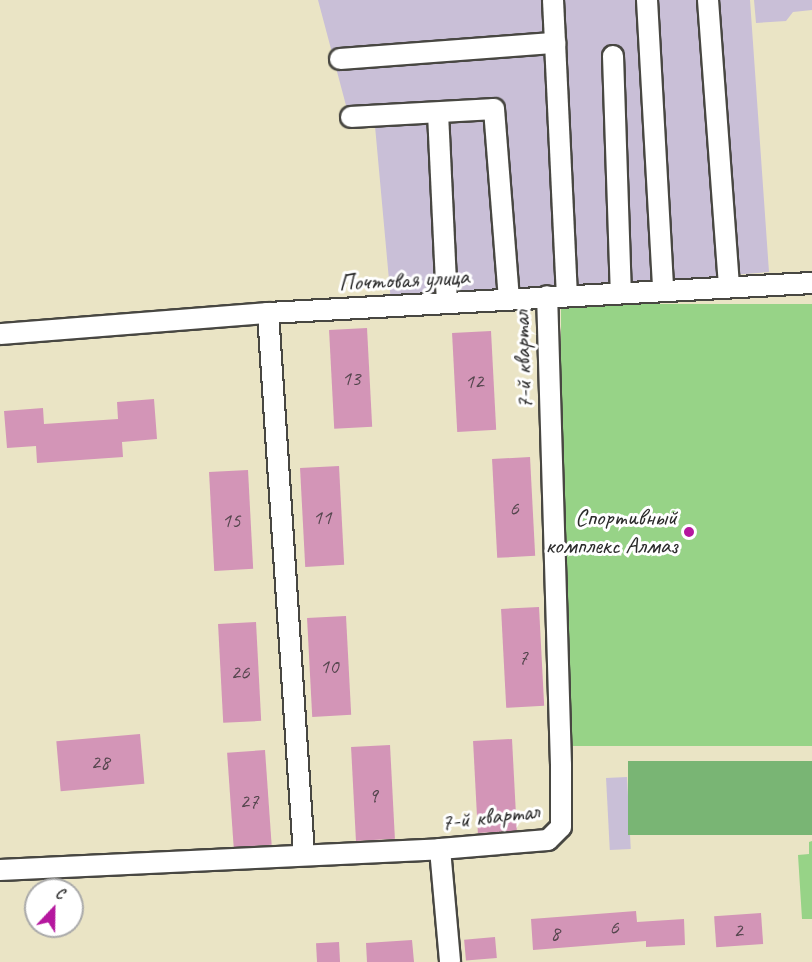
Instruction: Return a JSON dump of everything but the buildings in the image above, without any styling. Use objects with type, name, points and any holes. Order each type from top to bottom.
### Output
[{"type":"street","points":[[553,0],[567,295]]},
{"type":"street","points":[[646,0],[663,290]]},
{"type":"street","points":[[708,0],[729,285]]},
{"type":"street","points":[[340,59],[555,43]]},
{"type":"street","points":[[613,56],[621,293]]},
{"type":"street","points":[[351,117],[494,109],[509,299]]},
{"type":"street","points":[[438,113],[447,303]]},
{"type":"street","name":"Почтовая улица","points":[[0,334],[268,312],[812,282]]},
{"type":"street","name":"7-й квартал","points":[[0,870],[440,849],[548,840],[561,827],[547,296]]},
{"type":"street","points":[[268,312],[304,855]]},
{"type":"street","points":[[440,849],[450,962]]},
{"type":"shaded area","points":[[318,0],[750,0],[769,272],[391,302],[374,115],[348,113]]},
{"type":"shaded area","points":[[754,0],[812,0],[812,10],[793,12],[786,21],[756,23]]},
{"type":"shaded area","points":[[627,777],[631,849],[610,850],[606,778]]},
{"type":"green space","name":"Спортивный комплекс Алмаз","points":[[561,304],[812,304],[812,746],[561,746]]},
{"type":"green space","points":[[628,761],[812,761],[812,835],[628,835]]},
{"type":"green space","points":[[812,841],[812,919],[802,919],[798,855],[809,854],[809,842]]},
{"type":"place","name":"Спортивный комплекс Алмаз","points":[[689,532]]}]
